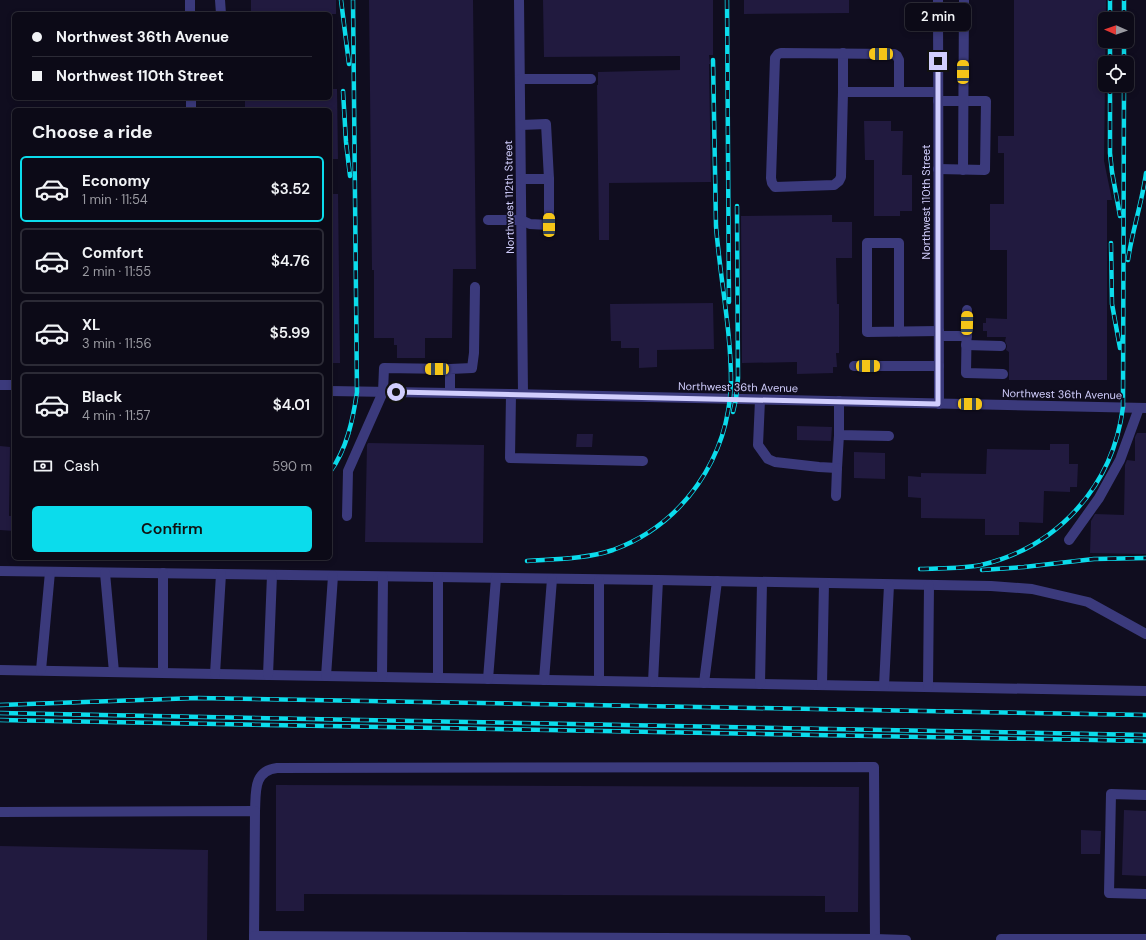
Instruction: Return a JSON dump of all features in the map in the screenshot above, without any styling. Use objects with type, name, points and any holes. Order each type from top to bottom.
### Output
[{"type":"street","points":[[190,0],[190,12]]},
{"type":"street","points":[[220,0],[220,12]]},
{"type":"street","name":"Northwest 112th Street","points":[[519,0],[523,394]]},
{"type":"street","name":"Northwest 110th Street","points":[[938,0],[938,404]]},
{"type":"street","points":[[963,170],[964,0]]},
{"type":"street","points":[[844,53],[841,177],[839,182],[834,185],[775,186],[772,183],[771,178],[775,58],[778,54],[844,53],[894,54],[899,60],[899,92]]},
{"type":"street","points":[[520,79],[591,79]]},
{"type":"street","points":[[843,92],[899,92],[938,96],[963,101],[986,101],[985,170],[938,169]]},
{"type":"street","points":[[488,220],[522,220],[530,224],[549,225],[549,179],[546,124],[520,126]]},
{"type":"street","points":[[521,179],[549,179]]},
{"type":"street","points":[[899,332],[899,243],[866,243],[867,332],[938,334],[966,341],[1001,346]]},
{"type":"street","points":[[348,516],[348,471],[383,392],[384,368],[472,368],[474,353],[475,287]]},
{"type":"street","points":[[967,310],[966,373],[1003,374]]},
{"type":"street","points":[[854,366],[938,366]]},
{"type":"street","points":[[450,369],[450,393]]},
{"type":"street","points":[[0,385],[12,385]]},
{"type":"street","name":"Northwest 36th Avenue","points":[[332,391],[1143,408]]},
{"type":"street","points":[[511,394],[510,458],[643,460]]},
{"type":"street","points":[[760,400],[758,445],[768,459],[775,462],[790,464],[837,468]]},
{"type":"street","points":[[836,496],[839,401]]},
{"type":"street","points":[[1069,540],[1099,498],[1120,460],[1143,408]]},
{"type":"street","points":[[839,435],[889,436]]},
{"type":"street","points":[[0,571],[991,586],[1032,589],[1088,602],[1146,634]]},
{"type":"street","points":[[41,670],[50,572]]},
{"type":"street","points":[[105,573],[114,672]]},
{"type":"street","points":[[163,573],[163,673]]},
{"type":"street","points":[[215,674],[221,574]]},
{"type":"street","points":[[268,675],[272,575]]},
{"type":"street","points":[[326,676],[333,576]]},
{"type":"street","points":[[382,677],[383,577]]},
{"type":"street","points":[[438,577],[438,678]]},
{"type":"street","points":[[488,679],[496,578]]},
{"type":"street","points":[[544,680],[552,579]]},
{"type":"street","points":[[599,580],[599,681]]},
{"type":"street","points":[[653,682],[658,580]]},
{"type":"street","points":[[704,683],[717,581]]},
{"type":"street","points":[[760,684],[762,582]]},
{"type":"street","points":[[822,685],[824,583]]},
{"type":"street","points":[[884,686],[889,584]]},
{"type":"street","points":[[928,687],[929,585]]},
{"type":"street","points":[[0,670],[1146,691]]},
{"type":"street","points":[[875,940],[874,767],[278,768],[266,771],[258,780],[255,811],[254,938],[875,940],[906,940]]},
{"type":"street","points":[[1146,795],[1111,794],[1109,893],[1146,894]]},
{"type":"street","points":[[0,812],[255,811]]},
{"type":"street","points":[[1001,940],[1001,938],[1146,939]]},
{"type":"building","points":[[251,0],[336,0],[336,14],[332,14],[332,12],[251,12]]},
{"type":"building","points":[[369,0],[473,0],[476,269],[453,269],[452,338],[425,338],[425,358],[397,358],[397,345],[394,345],[394,338],[374,338]]},
{"type":"building","points":[[543,0],[713,0],[713,55],[709,55],[711,182],[609,183],[609,240],[599,240],[598,72],[680,70],[680,56],[544,57]]},
{"type":"building","points":[[744,0],[849,0],[849,13],[744,14]]},
{"type":"building","points":[[1014,0],[1106,0],[1106,12],[1098,12],[1098,48],[1105,48],[1105,56],[1098,56],[1098,92],[1105,92],[1104,161],[1112,200],[1107,200],[1107,380],[1009,380],[1009,352],[1006,350],[1006,337],[987,337],[987,331],[983,331],[983,323],[986,323],[986,318],[1007,319],[1007,250],[990,250],[990,204],[1004,204],[1004,153],[998,153],[998,136],[1014,136]]},
{"type":"building","points":[[332,89],[337,89],[338,159],[332,159],[332,108],[245,108],[245,100],[332,100]]},
{"type":"building","points":[[864,121],[891,121],[891,131],[903,131],[902,175],[912,175],[912,211],[900,211],[900,216],[874,216],[874,160],[865,160]]},
{"type":"building","points":[[332,194],[338,194],[340,363],[332,363]]},
{"type":"building","points":[[832,215],[832,222],[852,222],[852,258],[836,258],[837,304],[839,304],[839,353],[836,353],[837,367],[833,367],[833,373],[797,374],[797,362],[742,363],[741,216]]},
{"type":"building","points":[[713,303],[714,349],[657,350],[657,367],[639,368],[639,348],[621,348],[621,341],[611,341],[610,304]]},
{"type":"building","points":[[797,426],[832,427],[831,441],[797,440]]},
{"type":"building","points":[[1137,433],[1146,433],[1146,554],[1090,553],[1091,521],[1095,514],[1124,515],[1125,465],[1127,460],[1135,461],[1135,437]]},
{"type":"building","points":[[577,434],[593,434],[592,447],[576,447]]},
{"type":"building","points":[[368,443],[484,445],[483,543],[365,542]]},
{"type":"building","points":[[1050,444],[1069,444],[1069,464],[1078,464],[1077,487],[1070,487],[1070,492],[1044,491],[1043,523],[1019,522],[1019,535],[985,535],[985,519],[921,518],[921,498],[908,497],[908,476],[921,477],[921,473],[986,474],[987,449],[1050,450]]},
{"type":"building","points":[[0,446],[10,447],[9,516],[12,516],[12,531],[0,530]]},
{"type":"building","points":[[854,452],[885,453],[885,479],[854,478]]},
{"type":"building","points":[[276,785],[859,787],[858,912],[825,912],[825,896],[304,894],[304,911],[276,911]]},
{"type":"building","points":[[1124,810],[1146,811],[1146,876],[1122,875]]},
{"type":"building","points":[[1081,830],[1101,831],[1100,854],[1081,854]]},
{"type":"building","points":[[0,846],[208,850],[207,940],[0,940]]},
{"type":"railway","points":[[341,0],[349,64]]},
{"type":"railway","points":[[332,469],[345,444],[357,392],[353,0]]},
{"type":"railway","points":[[727,0],[729,302]]},
{"type":"railway","points":[[1110,0],[1110,12]]},
{"type":"railway","points":[[1124,0],[1124,12]]},
{"type":"railway","points":[[1110,48],[1110,56]]},
{"type":"railway","points":[[1124,48],[1124,56]]},
{"type":"railway","points":[[527,561],[570,558],[603,553],[638,538],[661,523],[681,505],[698,484],[712,461],[722,436],[728,410],[731,382],[731,362],[716,226],[713,60]]},
{"type":"railway","points":[[343,91],[350,176]]},
{"type":"railway","points":[[1110,92],[1110,153],[1120,216]]},
{"type":"railway","points":[[920,569],[958,568],[981,565],[1009,556],[1034,544],[1057,528],[1077,509],[1094,487],[1107,462],[1117,436],[1123,407],[1124,92]]},
{"type":"railway","points":[[1128,260],[1146,173]]},
{"type":"railway","points":[[733,412],[738,378],[737,206]]},
{"type":"railway","points":[[1111,243],[1112,304],[1120,348]]},
{"type":"railway","points":[[982,570],[1094,559],[1146,558]]},
{"type":"railway","points":[[0,705],[197,698],[1146,715]]},
{"type":"railway","points":[[0,713],[1146,735]]},
{"type":"railway","points":[[0,720],[1146,741]]},
{"type":"route","points":[[396,392],[938,404],[938,61]]}]
